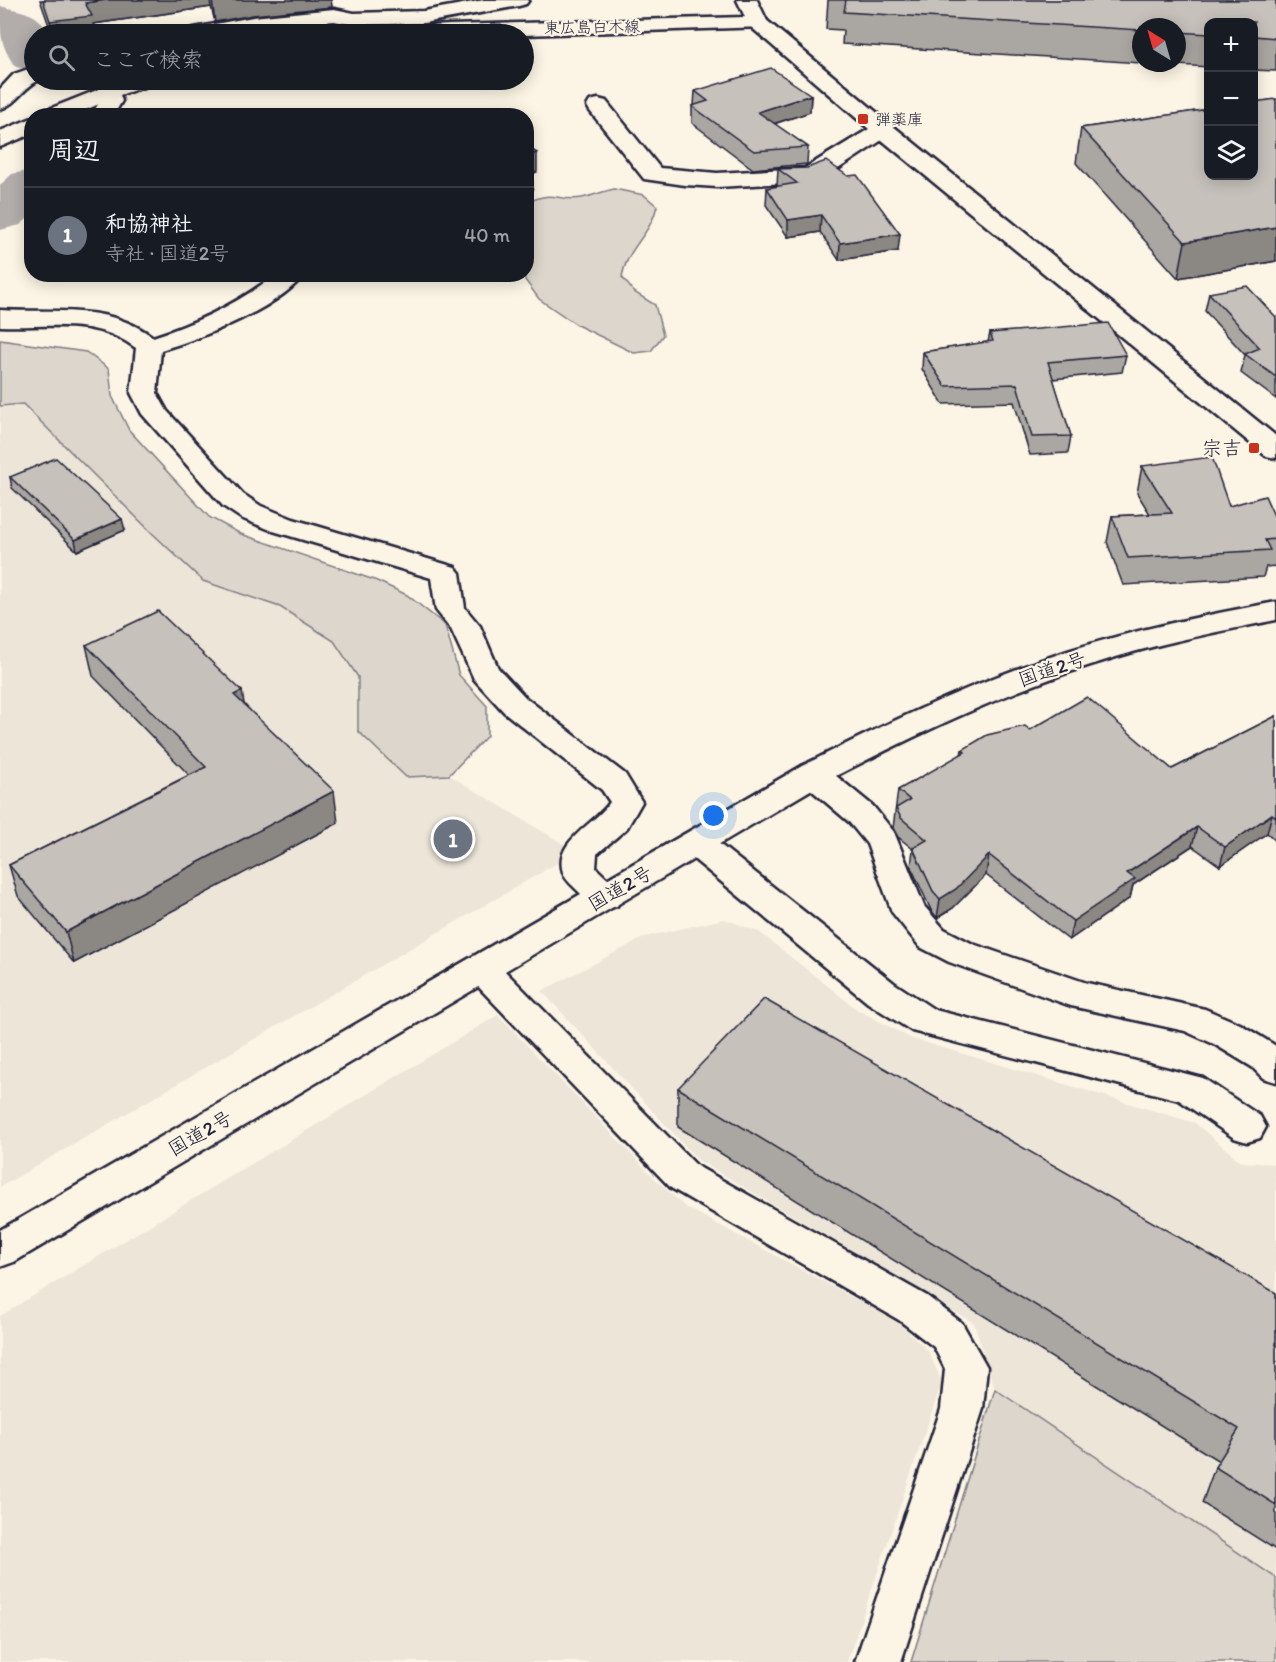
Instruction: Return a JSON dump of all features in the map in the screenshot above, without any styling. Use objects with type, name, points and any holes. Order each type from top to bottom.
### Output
[{"type":"main road","points":[[248,24],[334,15],[354,19],[424,17],[519,0]]},
{"type":"main road","points":[[747,0],[758,23],[885,131],[1276,450]]},
{"type":"main road","name":"東広島白木線","points":[[534,29],[758,23]]},
{"type":"main road","points":[[0,102],[24,78]]},
{"type":"main road","points":[[70,108],[112,90]]},
{"type":"main road","points":[[107,108],[111,101],[109,91]]},
{"type":"main road","points":[[598,106],[652,174],[682,179],[738,181],[810,174],[828,166],[868,137],[885,131]]},
{"type":"main road","points":[[0,140],[24,129]]},
{"type":"main road","points":[[149,346],[228,317],[264,298],[283,282]]},
{"type":"main road","points":[[0,318],[83,318],[112,322],[138,335],[149,346]]},
{"type":"main road","points":[[149,346],[144,371],[144,393],[154,414],[233,500],[251,512],[283,525],[445,573],[451,610],[465,626],[485,672],[515,705],[614,782],[626,802],[615,820],[581,850],[579,871],[605,897]]},
{"type":"main road","name":"国道2号","points":[[0,1250],[813,774],[889,735],[970,699],[1052,667],[1134,642],[1276,611]]},
{"type":"main road","points":[[813,774],[861,814],[882,840],[909,912],[932,938],[961,953],[1084,996],[1192,1018],[1246,1046],[1276,1068]]},
{"type":"main road","points":[[696,843],[881,993],[925,1021],[1190,1088],[1247,1127]]},
{"type":"main road","points":[[482,969],[684,1177],[913,1308],[948,1335],[966,1367],[962,1409],[878,1662]]},
{"type":"shaded area","points":[[614,189],[644,195],[657,206],[650,225],[629,257],[622,277],[634,292],[655,305],[663,335],[651,351],[634,353],[577,325],[539,299],[526,282],[534,282],[534,200],[550,196],[582,198]]},
{"type":"shaded area","points":[[0,340],[86,352],[109,369],[112,396],[129,430],[209,517],[241,534],[377,581],[407,595],[445,625],[459,675],[487,706],[487,736],[449,775],[406,777],[358,731],[358,677],[334,641],[280,607],[203,581],[23,404],[0,406]]},
{"type":"shaded area","points":[[23,404],[203,581],[280,607],[334,641],[358,677],[358,731],[406,777],[449,775],[565,845],[559,862],[0,1187],[0,406]]},
{"type":"shaded area","points":[[724,919],[759,932],[858,1010],[910,1038],[1195,1123],[1241,1162],[1276,1164],[1276,1578],[995,1389],[974,1323],[698,1160],[542,991],[645,937]]},
{"type":"shaded area","points":[[498,1015],[658,1182],[684,1206],[898,1322],[928,1351],[942,1382],[847,1662],[0,1662],[0,1316]]},
{"type":"shaded area","points":[[995,1389],[1276,1578],[1276,1662],[911,1662]]},
{"type":"building","points":[[43,0],[106,0],[85,3],[92,16],[50,21]]},
{"type":"building","points":[[846,0],[1276,0],[1276,38],[1258,36],[1258,18],[1204,18],[1204,34],[1186,33],[1186,18],[1132,18],[1132,29],[844,12]]},
{"type":"building","points":[[771,68],[811,95],[758,112],[808,147],[754,151],[692,106],[708,101],[695,91]]},
{"type":"building","points":[[1276,99],[1276,227],[1185,242],[1081,128],[1204,110],[1204,180],[1258,180],[1258,101]]},
{"type":"building","points":[[826,161],[848,176],[857,175],[900,234],[840,243],[821,215],[788,220],[767,188],[797,183],[778,169],[807,168]]},
{"type":"building","points":[[1247,286],[1276,317],[1276,377],[1245,354],[1260,348],[1209,293]]},
{"type":"building","points":[[1108,323],[1126,355],[1048,362],[1071,436],[1032,437],[1017,384],[945,386],[923,352],[993,341],[990,333]]},
{"type":"building","points":[[1212,457],[1229,506],[1265,496],[1276,520],[1276,539],[1265,540],[1270,550],[1128,558],[1112,516],[1172,513],[1142,466]]},
{"type":"building","points":[[56,458],[122,519],[75,540],[10,477]]},
{"type":"building","points":[[158,611],[242,691],[234,695],[334,791],[66,932],[9,865],[206,767],[86,645]]},
{"type":"building","points":[[1087,697],[1172,769],[1276,716],[1276,817],[1272,814],[1225,847],[1197,827],[1127,873],[1135,879],[1073,921],[989,855],[956,889],[940,899],[933,891],[913,848],[927,840],[901,818],[896,808],[910,800],[898,790],[965,752],[962,750],[987,735],[1025,726],[1030,730]]},
{"type":"building","points":[[764,999],[1276,1293],[1276,1505],[1215,1467],[1239,1429],[678,1088]]},
{"type":"waterway","points":[[0,21],[21,28],[24,36]]},
{"type":"waterway","points":[[0,213],[24,193]]},
{"type":"place","name":"弾薬庫","points":[[863,119]]},
{"type":"place","name":"宗吉","points":[[1254,448]]},
{"type":"place","name":"和協神社","points":[[453,839]]}]
